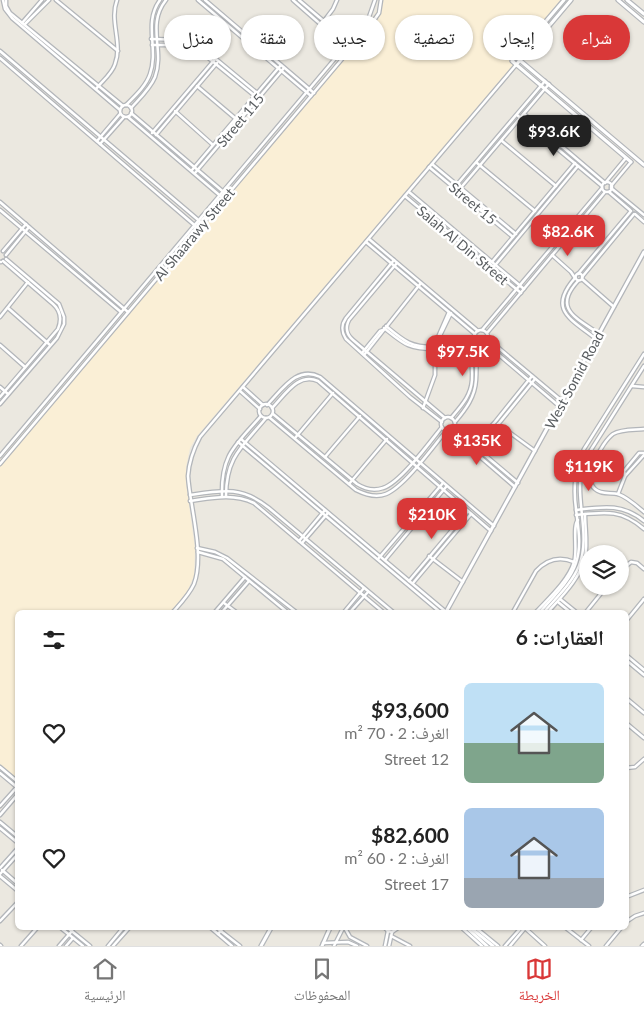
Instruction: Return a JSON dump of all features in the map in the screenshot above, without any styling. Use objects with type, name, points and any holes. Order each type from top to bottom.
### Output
[{"type":"street","points":[[4,0],[8,11],[96,89],[124,117]]},
{"type":"street","points":[[23,25],[42,0]]},
{"type":"street","points":[[23,25],[49,0]]},
{"type":"street","points":[[56,0],[118,51]]},
{"type":"street","points":[[96,89],[114,67],[118,51],[114,14],[117,0]]},
{"type":"street","points":[[97,141],[148,79],[152,66],[151,19],[154,9],[160,0]]},
{"type":"street","points":[[131,108],[149,88],[155,77],[158,65],[156,45],[157,16],[166,0]]},
{"type":"street","points":[[198,0],[216,15]]},
{"type":"street","points":[[205,0],[223,15]]},
{"type":"street","points":[[293,0],[314,18]]},
{"type":"street","points":[[299,0],[317,15]]},
{"type":"street","points":[[330,15],[338,0]]},
{"type":"street","name":"Al Shaarawy Street","points":[[371,15],[375,0]]},
{"type":"street","name":"Al Shaarawy Street","points":[[377,15],[381,0]]},
{"type":"street","points":[[551,15],[564,0]]},
{"type":"street","points":[[553,21],[571,0]]},
{"type":"street","points":[[618,0],[644,22]]},
{"type":"street","points":[[628,0],[644,14]]},
{"type":"street","points":[[231,22],[314,92]]},
{"type":"street","points":[[23,25],[125,106],[131,108]]},
{"type":"street","points":[[231,28],[311,97]]},
{"type":"street","points":[[152,39],[164,40]]},
{"type":"street","points":[[152,45],[189,45],[198,49],[258,96]]},
{"type":"street","points":[[0,52],[203,224]]},
{"type":"street","points":[[0,58],[199,229]]},
{"type":"street","points":[[218,60],[258,96]]},
{"type":"street","name":"Al Shaarawy Street","points":[[0,456],[334,60]]},
{"type":"street","name":"Al Shaarawy Street","points":[[0,464],[341,60]]},
{"type":"street","points":[[480,345],[486,343],[488,340],[487,333],[631,162],[516,65],[513,60]]},
{"type":"street","points":[[175,610],[193,586],[197,569],[198,552],[189,496],[189,466],[194,447],[520,60],[644,165]]},
{"type":"street","points":[[152,137],[197,86],[214,62]]},
{"type":"street","points":[[174,111],[214,62]]},
{"type":"street","name":"Street 115","points":[[197,172],[281,65]]},
{"type":"street","points":[[13,70],[17,66]]},
{"type":"street","name":"Street 115","points":[[193,169],[236,119],[284,68]]},
{"type":"street","points":[[458,191],[521,118],[547,83]]},
{"type":"street","points":[[197,86],[236,119]]},
{"type":"street","points":[[454,188],[520,111],[543,88]]},
{"type":"street","points":[[62,110],[65,107]]},
{"type":"street","points":[[131,108],[132,113],[193,169]]},
{"type":"street","points":[[174,111],[214,145]]},
{"type":"street","points":[[520,111],[644,215]]},
{"type":"street","points":[[128,117],[132,113]]},
{"type":"street","points":[[517,115],[644,222]]},
{"type":"street","points":[[100,144],[124,117],[128,117],[227,195]]},
{"type":"street","points":[[502,140],[556,186]]},
{"type":"street","points":[[451,418],[470,391],[472,379],[471,357],[475,334],[482,330],[626,158]]},
{"type":"street","points":[[477,163],[534,211]]},
{"type":"street","name":"Street 15","points":[[432,164],[519,236]]},
{"type":"street","points":[[492,269],[534,211],[576,165]]},
{"type":"street","points":[[488,266],[519,236],[576,165]]},
{"type":"street","name":"Street 15","points":[[429,168],[515,238]]},
{"type":"street","points":[[197,172],[224,198]]},
{"type":"street","points":[[150,186],[154,181]]},
{"type":"street","name":"Salah Al Din Street","points":[[409,192],[524,289]]},
{"type":"street","name":"Salah Al Din Street","points":[[405,196],[521,293]]},
{"type":"street","points":[[0,202],[128,312]]},
{"type":"street","points":[[0,210],[125,316]]},
{"type":"street","points":[[596,339],[564,310],[562,296],[631,211]]},
{"type":"street","points":[[582,278],[634,214]]},
{"type":"street","points":[[0,404],[62,331],[64,324],[64,317],[56,301],[3,260],[2,251],[26,224]]},
{"type":"street","points":[[3,260],[30,227]]},
{"type":"street","points":[[369,238],[478,331]]},
{"type":"street","points":[[366,242],[475,334]]},
{"type":"street","points":[[466,247],[469,243]]},
{"type":"street","points":[[51,253],[55,248]]},
{"type":"street","name":"West Somid Road","points":[[447,610],[644,252]]},
{"type":"street","points":[[552,255],[577,277],[582,278],[614,307]]},
{"type":"street","points":[[394,260],[343,323],[343,334],[346,339],[445,418],[451,418],[455,422]]},
{"type":"street","points":[[397,262],[347,324],[346,328],[349,337],[364,352],[423,408],[442,422]]},
{"type":"street","points":[[577,277],[582,278]]},
{"type":"street","points":[[577,277],[568,293],[567,304],[576,317],[599,334]]},
{"type":"street","points":[[0,317],[29,280]]},
{"type":"street","points":[[364,352],[421,283]]},
{"type":"street","points":[[8,308],[50,345]]},
{"type":"street","points":[[0,397],[60,324],[60,309]]},
{"type":"street","points":[[423,408],[436,371],[434,348],[452,309]]},
{"type":"street","points":[[384,328],[408,344],[434,348]]},
{"type":"street","points":[[482,330],[487,333]]},
{"type":"street","points":[[488,340],[562,401]]},
{"type":"street","points":[[475,341],[480,345]]},
{"type":"street","points":[[486,343],[559,406]]},
{"type":"street","points":[[0,345],[28,371]]},
{"type":"street","points":[[442,427],[446,431],[454,428],[455,422],[469,405],[474,392],[476,378],[475,362],[480,345]]},
{"type":"street","points":[[545,610],[572,573],[576,564],[579,545],[575,472],[584,449],[644,354]]},
{"type":"street","points":[[29,362],[34,365]]},
{"type":"street","points":[[644,366],[644,374]]},
{"type":"street","points":[[542,610],[574,576],[582,556],[583,514],[581,509],[580,476],[584,461],[644,366]]},
{"type":"street","points":[[267,405],[291,380],[302,374],[316,375],[443,484],[471,514],[492,531]]},
{"type":"street","points":[[474,445],[532,376]]},
{"type":"street","points":[[272,408],[294,384],[304,379],[309,378],[318,381],[334,391]]},
{"type":"street","points":[[478,449],[535,379]]},
{"type":"street","points":[[632,386],[644,387]]},
{"type":"street","points":[[0,387],[8,394]]},
{"type":"street","points":[[244,387],[263,405],[272,408],[273,414],[352,480],[367,489],[378,489],[388,486],[398,478],[442,427],[442,422],[445,418]]},
{"type":"street","points":[[240,391],[260,410],[261,416]]},
{"type":"street","points":[[295,438],[334,391]]},
{"type":"street","points":[[260,410],[263,405]]},
{"type":"street","points":[[509,405],[512,408]]},
{"type":"street","points":[[224,497],[230,465],[246,442],[273,414]]},
{"type":"street","points":[[325,457],[361,414]]},
{"type":"street","points":[[261,416],[268,418],[295,438],[356,490],[368,495],[380,496],[392,492],[419,464],[446,431]]},
{"type":"street","points":[[224,497],[222,472],[225,462],[238,442],[261,416]]},
{"type":"street","points":[[495,422],[535,451]]},
{"type":"street","points":[[454,428],[518,483]]},
{"type":"street","points":[[644,429],[622,431],[613,434],[606,441],[592,467],[592,482],[596,490],[618,494],[644,511]]},
{"type":"street","points":[[450,431],[515,487]]},
{"type":"street","points":[[348,484],[388,438]]},
{"type":"street","points":[[241,439],[444,610]]},
{"type":"street","points":[[238,442],[438,610]]},
{"type":"street","points":[[618,494],[625,476],[624,471],[639,453],[644,454]]},
{"type":"street","points":[[419,464],[440,487],[445,488],[494,526]]},
{"type":"street","points":[[332,469],[335,465]]},
{"type":"street","points":[[398,478],[402,482]]},
{"type":"street","points":[[378,559],[443,484]]},
{"type":"street","points":[[388,486],[392,492]]},
{"type":"street","points":[[382,563],[445,488]]},
{"type":"street","points":[[189,496],[226,490],[247,494],[259,500],[390,610]]},
{"type":"street","points":[[190,501],[239,497],[254,503],[380,610]]},
{"type":"street","points":[[576,510],[616,508],[632,512],[644,522]]},
{"type":"street","points":[[299,541],[304,538],[327,511]]},
{"type":"street","points":[[409,581],[468,511]]},
{"type":"street","points":[[576,514],[615,513],[629,518],[644,529]]},
{"type":"street","points":[[413,584],[471,514]]},
{"type":"street","points":[[549,610],[574,562],[577,551],[574,525],[578,520]]},
{"type":"street","points":[[454,528],[458,531]]},
{"type":"street","points":[[446,537],[449,540]]},
{"type":"street","points":[[302,543],[304,538]]},
{"type":"street","points":[[197,548],[223,556],[294,610]]},
{"type":"street","points":[[198,552],[223,560],[285,610]]},
{"type":"street","points":[[429,556],[463,582]]},
{"type":"street","points":[[514,610],[536,571],[542,565],[554,559],[568,559],[574,562]]},
{"type":"street","points":[[629,564],[637,563],[644,569]]},
{"type":"street","points":[[422,566],[425,569]]},
{"type":"street","points":[[224,610],[250,575]]},
{"type":"street","points":[[217,610],[247,579]]},
{"type":"street","points":[[346,610],[364,588]]},
{"type":"street","points":[[352,610],[368,592]]},
{"type":"street","points":[[588,610],[600,595]]},
{"type":"street","points":[[539,610],[555,597]]},
{"type":"street","points":[[555,597],[568,610]]},
{"type":"street","points":[[555,597],[573,610]]},
{"type":"street","points":[[629,617],[644,599]]},
{"type":"street","points":[[224,603],[233,610]]},
{"type":"street","points":[[640,604],[644,607]]},
{"type":"street","points":[[629,658],[644,670]]},
{"type":"street","points":[[629,662],[644,675]]},
{"type":"street","points":[[629,700],[644,713]]},
{"type":"street","points":[[629,726],[644,738]]},
{"type":"street","points":[[629,767],[644,760]]},
{"type":"street","points":[[0,767],[15,780]]},
{"type":"street","points":[[0,773],[15,785]]},
{"type":"street","points":[[0,806],[15,789]]},
{"type":"street","points":[[0,815],[15,798]]},
{"type":"street","points":[[0,822],[15,834]]},
{"type":"street","points":[[0,828],[15,840]]},
{"type":"street","points":[[1,872],[15,852]]},
{"type":"street","points":[[1,872],[15,857]]},
{"type":"street","points":[[1,872],[15,882]]},
{"type":"street","points":[[1,872],[15,888]]},
{"type":"street","points":[[629,896],[644,890]]},
{"type":"street","points":[[0,921],[15,905]]},
{"type":"street","points":[[629,920],[644,913]]},
{"type":"street","points":[[21,946],[35,930]]},
{"type":"street","points":[[64,930],[83,946]]},
{"type":"street","points":[[108,946],[123,930]]},
{"type":"street","points":[[113,946],[125,930]]},
{"type":"street","points":[[213,930],[232,946]]},
{"type":"street","points":[[218,934],[221,930]]},
{"type":"street","points":[[223,930],[240,946]]},
{"type":"street","points":[[261,946],[270,930]]},
{"type":"street","points":[[329,930],[322,944],[335,945],[348,942],[357,946]]},
{"type":"street","points":[[335,945],[343,930]]},
{"type":"street","points":[[345,930],[350,937],[367,946]]},
{"type":"street","points":[[388,930],[391,936],[389,946]]},
{"type":"street","points":[[385,946],[390,932],[394,930]]},
{"type":"street","points":[[464,930],[482,946]]},
{"type":"street","points":[[469,930],[487,946]]},
{"type":"street","points":[[473,930],[493,946]]},
{"type":"street","points":[[478,930],[498,946]]},
{"type":"street","points":[[505,946],[521,930]]},
{"type":"street","points":[[510,946],[522,930]]},
{"type":"street","points":[[526,930],[546,946]]},
{"type":"street","points":[[568,930],[589,946]]},
{"type":"street","points":[[581,940],[589,930]]},
{"type":"street","points":[[606,946],[618,930]]},
{"type":"street","points":[[59,946],[72,931],[90,946]]},
{"type":"street","points":[[66,946],[76,934]]},
{"type":"street","points":[[391,936],[410,946]]},
{"type":"street","points":[[348,942],[350,937]]},
{"type":"shaded area","points":[[379,0],[566,0],[553,16],[483,15],[483,60],[518,60],[197,436],[190,448],[186,467],[186,483],[195,549],[194,576],[187,592],[172,610],[15,610],[15,782],[0,769],[0,460],[338,60],[385,60],[385,15],[374,15]]}]
